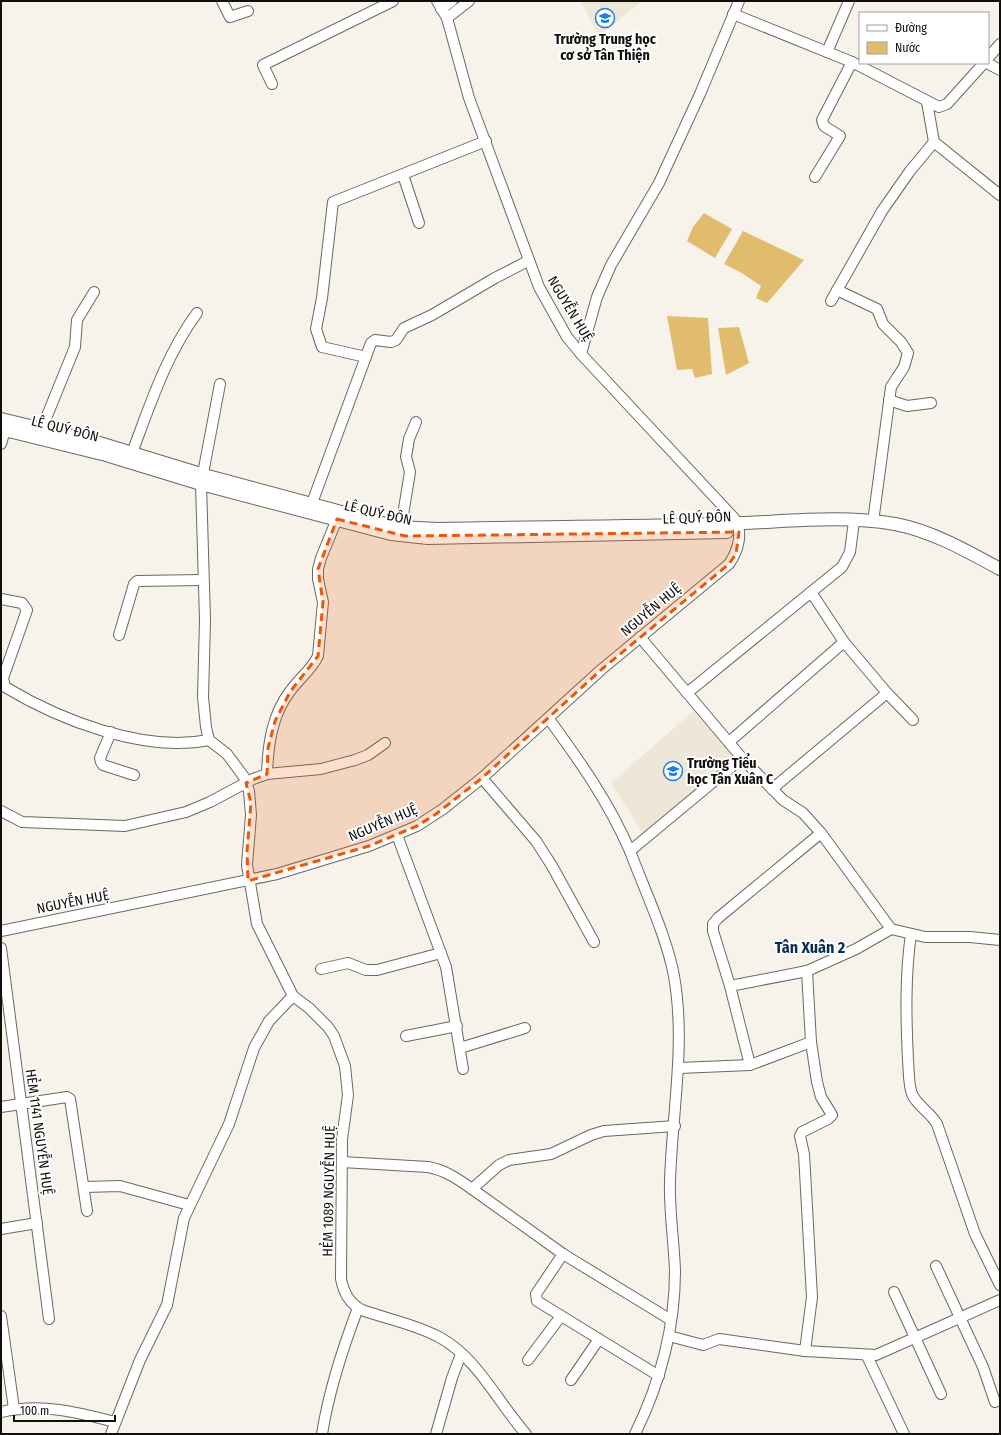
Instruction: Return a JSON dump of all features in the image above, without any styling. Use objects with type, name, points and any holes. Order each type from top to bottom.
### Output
[{"type":"main road","name":"LÊ QUÝ ĐÔN","points":[[2,426],[42,428],[132,453],[202,480],[312,503],[401,527],[512,532]]},
{"type":"main road","name":"LÊ QUÝ ĐÔN","points":[[2,426],[202,480],[337,519],[405,536],[512,532],[738,528],[758,522],[873,522],[912,528],[937,537],[1000,569]]},
{"type":"street","points":[[222,1],[230,17],[248,11]]},
{"type":"street","points":[[272,84],[263,65],[392,1]]},
{"type":"street","points":[[439,5],[452,1]]},
{"type":"street","points":[[447,18],[469,1]]},
{"type":"street","points":[[580,354],[597,297],[610,265],[659,183],[700,94],[739,1]]},
{"type":"street","points":[[827,52],[849,1]]},
{"type":"street","name":"NGUYỄN HUỆ","points":[[1,931],[248,881],[318,863],[397,835],[417,826],[436,814],[482,778],[549,719],[602,669],[729,564],[736,554],[738,528],[731,514],[580,354],[567,337],[539,287],[528,261],[486,141],[469,98],[447,18],[439,5]]},
{"type":"street","points":[[733,14],[852,62],[927,102],[940,107],[947,104],[983,64]]},
{"type":"street","points":[[989,57],[1000,44]]},
{"type":"street","points":[[815,177],[840,136],[824,126],[822,120],[852,62]]},
{"type":"street","points":[[989,64],[1000,70]]},
{"type":"street","points":[[927,102],[934,142],[1000,195]]},
{"type":"street","points":[[366,357],[322,347],[317,336],[316,329],[322,298],[333,202],[486,141]]},
{"type":"street","points":[[831,301],[854,257],[882,211],[910,171],[934,142]]},
{"type":"street","points":[[403,175],[419,224]]},
{"type":"street","points":[[312,503],[371,344],[375,340],[391,342],[396,340],[404,328],[432,315],[495,278],[528,261]]},
{"type":"street","points":[[837,290],[877,309],[883,324],[907,348],[907,359],[891,387],[873,522]]},
{"type":"street","points":[[42,428],[75,347],[77,320],[94,292]]},
{"type":"street","points":[[132,453],[160,379],[181,334],[197,313]]},
{"type":"street","points":[[1,599],[22,603],[27,610],[3,678],[4,685],[21,696],[64,716],[135,739],[198,742],[209,740],[203,697],[202,480],[220,384]]},
{"type":"street","points":[[889,400],[907,406],[931,403]]},
{"type":"street","points":[[401,527],[410,472],[406,457],[409,439],[416,422]]},
{"type":"street","points":[[1,444],[2,426]]},
{"type":"street","points":[[267,774],[268,748],[275,721],[290,692],[315,663],[318,656],[323,602],[318,579],[318,569],[337,519]]},
{"type":"street","points":[[687,693],[842,567],[850,552],[854,521]]},
{"type":"street","points":[[119,635],[134,584],[137,581],[203,580]]},
{"type":"street","points":[[811,592],[844,642],[886,692],[913,720]]},
{"type":"street","points":[[640,637],[742,758],[783,800],[803,813],[821,833],[891,928],[925,937],[970,937],[1000,940]]},
{"type":"street","points":[[729,742],[844,642]]},
{"type":"street","points":[[772,789],[886,692]]},
{"type":"street","points":[[549,719],[597,786],[618,824],[630,851],[669,953],[677,997],[679,1068],[670,1180],[675,1270],[671,1320],[669,1336],[659,1376],[653,1394],[635,1434]]},
{"type":"street","points":[[111,732],[100,758],[101,762],[103,765],[134,775]]},
{"type":"street","name":"HẺM 1089 NGUYỄN HUỆ","points":[[209,740],[227,754],[246,783],[251,803],[247,851],[248,881],[257,924],[293,996],[309,1008],[328,1027],[334,1036],[345,1066],[348,1095],[342,1139],[341,1279],[345,1293],[358,1308]]},
{"type":"street","points":[[1,811],[22,822],[125,826],[186,812],[267,774],[306,771],[337,766],[368,755],[385,744]]},
{"type":"street","points":[[630,851],[742,758]]},
{"type":"street","points":[[482,778],[536,842],[552,866],[594,942]]},
{"type":"street","points":[[750,1065],[713,924],[821,833]]},
{"type":"street","points":[[397,835],[450,980],[463,1069]]},
{"type":"street","points":[[730,986],[807,971],[856,949],[891,928]]},
{"type":"street","points":[[911,934],[907,969],[906,1005],[909,1074],[912,1095],[930,1113],[937,1124],[973,1229],[1000,1285]]},
{"type":"street","name":"HẺM 1141 NGUYỄN HUỆ","points":[[1,948],[49,1319]]},
{"type":"street","points":[[321,969],[348,963],[366,970],[377,970],[441,953]]},
{"type":"street","points":[[805,1351],[812,1297],[804,1154],[800,1136],[802,1132],[832,1116],[819,1091],[811,1042],[807,971]]},
{"type":"street","points":[[111,1434],[146,1346],[162,1319],[167,1305],[179,1236],[189,1205],[229,1124],[248,1064],[261,1033],[280,1008],[293,996]]},
{"type":"street","points":[[406,1036],[457,1026]]},
{"type":"street","points":[[460,1048],[525,1028]]},
{"type":"street","points":[[679,1068],[750,1065],[811,1042]]},
{"type":"street","points":[[1,1107],[67,1097],[70,1099],[85,1187],[87,1211]]},
{"type":"street","points":[[472,1189],[499,1165],[509,1160],[551,1154],[591,1135],[604,1131],[675,1126]]},
{"type":"street","points":[[342,1162],[440,1169],[472,1189],[563,1254],[671,1320]]},
{"type":"street","points":[[85,1187],[120,1186],[189,1205]]},
{"type":"street","points":[[1,1229],[37,1223]]},
{"type":"street","points":[[563,1254],[535,1296],[538,1302],[659,1376]]},
{"type":"street","points":[[936,1266],[983,1368],[995,1402]]},
{"type":"street","points":[[894,1292],[942,1394]]},
{"type":"street","points":[[669,1336],[703,1345],[719,1338],[805,1351],[867,1356],[880,1354],[1000,1300]]},
{"type":"street","points":[[322,1434],[332,1385],[341,1353],[358,1308],[429,1332],[452,1346],[474,1366],[526,1434]]},
{"type":"street","points":[[1,1316],[14,1409]]},
{"type":"street","points":[[528,1360],[560,1316]]},
{"type":"street","points":[[571,1380],[599,1339]]},
{"type":"street","points":[[436,1434],[452,1378],[461,1354]]},
{"type":"street","points":[[867,1356],[904,1434]]},
{"type":"street","points":[[1,1412],[14,1409],[56,1409],[115,1422]]},
{"type":"highlighted area","points":[[337,519],[405,536],[739,532],[736,554],[729,564],[602,669],[482,778],[436,814],[417,826],[369,846],[248,881],[247,851],[251,803],[246,783],[267,774],[268,748],[275,721],[290,692],[318,656],[323,602],[318,569]]},
{"type":"shaded area","name":"Trường Trung học cơ sở Tân Thiện","points":[[581,1],[642,1],[599,36]]},
{"type":"shaded area","name":"Trường Tiểu học Tân Xuân C","points":[[696,709],[736,759],[644,835],[611,783]]},
{"type":"water","points":[[704,213],[732,229],[715,258],[687,241],[693,227]]},
{"type":"water","points":[[743,231],[804,260],[767,303],[756,298],[761,286],[742,273],[724,264]]},
{"type":"water","points":[[667,316],[708,318],[712,374],[695,378],[692,369],[677,370]]},
{"type":"water","points":[[739,327],[749,363],[726,375],[718,328]]},
{"type":"place","name":"Trường Trung học cơ sở Tân Thiện","points":[[605,18]]},
{"type":"place","name":"Trường Tiểu học Tân Xuân C","points":[[673,771]]},
{"type":"district","name":"Tân Xuân 2","points":[[810,947]]}]
